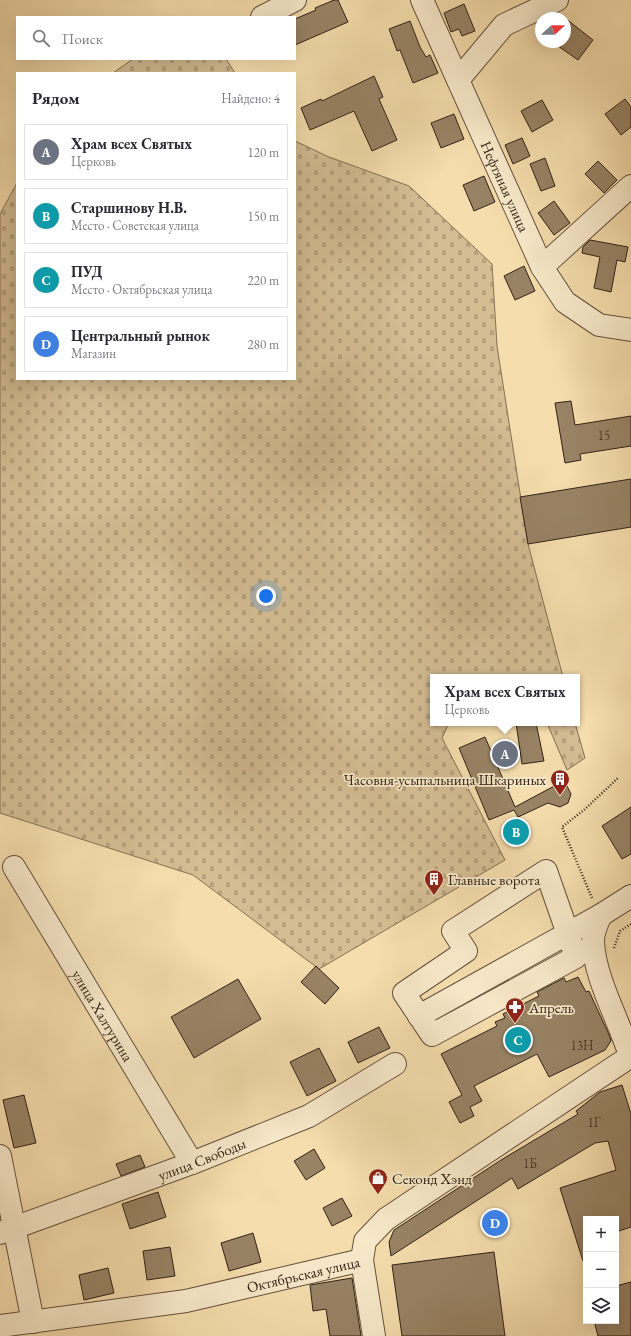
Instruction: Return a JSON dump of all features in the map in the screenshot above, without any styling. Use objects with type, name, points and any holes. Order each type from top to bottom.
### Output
[{"type":"street","points":[[264,16],[294,0]]},
{"type":"street","name":"Нефтяная улица","points":[[422,0],[542,267],[565,302],[599,325],[631,330]]},
{"type":"street","points":[[458,80],[504,25],[557,0]]},
{"type":"street","points":[[542,267],[631,186]]},
{"type":"street","name":"улица Халтурина","points":[[14,867],[192,1163]]},
{"type":"street","points":[[568,933],[546,871],[453,931],[466,951],[404,993],[419,1016],[568,933],[599,905],[631,896]]},
{"type":"street","points":[[599,905],[593,941],[598,970],[631,1057]]},
{"type":"street","name":"Октябрьская улица","points":[[0,1326],[186,1301],[362,1260],[365,1241],[386,1219],[631,1057]]},
{"type":"street","name":"улица Свободы","points":[[7,1231],[192,1163],[309,1116],[395,1064]]},
{"type":"street","points":[[0,1156],[7,1231],[33,1322]]},
{"type":"street","points":[[362,1260],[374,1336]]},
{"type":"path","points":[[599,905],[591,898],[562,827],[584,810],[618,778]]},
{"type":"path","points":[[615,954],[614,947],[620,931],[631,924]]},
{"type":"green space","points":[[132,60],[227,60],[234,72],[114,72]]},
{"type":"green space","points":[[296,141],[329,157],[409,186],[492,264],[497,346],[528,544],[562,674],[430,674],[430,726],[448,726],[442,738],[505,860],[319,969],[193,875],[0,813],[0,214],[16,185],[16,380],[296,380]]},
{"type":"green space","points":[[548,726],[576,726],[585,758],[567,770]]},
{"type":"building","points":[[334,0],[338,0],[348,22],[296,45],[296,19],[316,10],[315,8]]},
{"type":"building","points":[[464,4],[475,31],[462,36],[459,29],[451,32],[444,13]]},
{"type":"building","points":[[410,21],[420,47],[426,57],[430,55],[438,73],[413,83],[400,50],[397,51],[389,29]]},
{"type":"building","points":[[571,23],[593,40],[578,60],[561,48],[571,48]]},
{"type":"building","points":[[374,76],[383,97],[379,99],[397,140],[372,151],[354,111],[310,130],[301,108],[321,99],[322,101]]},
{"type":"building","points":[[625,99],[631,107],[631,127],[621,135],[605,114]]},
{"type":"building","points":[[542,100],[553,120],[532,132],[521,111]]},
{"type":"building","points":[[454,114],[464,139],[441,148],[431,123]]},
{"type":"building","points":[[522,138],[530,156],[513,164],[505,145]]},
{"type":"building","points":[[545,158],[555,186],[541,191],[530,164]]},
{"type":"building","points":[[598,161],[617,180],[604,193],[585,174]]},
{"type":"building","points":[[484,176],[495,202],[474,211],[463,185]]},
{"type":"building","points":[[554,201],[570,223],[554,235],[538,213]]},
{"type":"building","points":[[590,240],[628,247],[625,262],[617,260],[611,292],[594,288],[600,257],[582,253],[583,247]]},
{"type":"building","points":[[524,266],[535,291],[515,300],[504,276]]},
{"type":"building","points":[[571,401],[575,425],[631,416],[631,446],[580,454],[581,460],[565,463],[555,403]]},
{"type":"building","points":[[631,479],[631,527],[528,544],[520,497]]},
{"type":"building","points":[[516,726],[537,726],[544,761],[522,764]]},
{"type":"building","points":[[485,737],[515,807],[558,784],[567,786],[571,794],[568,803],[560,807],[548,803],[518,817],[514,810],[489,820],[459,748]]},
{"type":"building","points":[[631,807],[631,854],[622,859],[602,826]]},
{"type":"building","points":[[316,966],[339,988],[325,1004],[301,982]]},
{"type":"building","points":[[578,977],[586,992],[589,991],[610,1037],[611,1041],[605,1050],[549,1077],[537,1054],[474,1086],[482,1101],[470,1107],[474,1116],[460,1123],[449,1102],[462,1095],[441,1054],[497,1026],[495,1022],[505,1018],[503,1014],[539,996],[537,992],[564,978],[566,982]]},
{"type":"building","points":[[238,979],[261,1019],[194,1058],[171,1017]]},
{"type":"building","points":[[379,1027],[390,1048],[358,1063],[348,1042]]},
{"type":"building","points":[[319,1048],[336,1081],[307,1096],[290,1062]]},
{"type":"building","points":[[622,1085],[631,1114],[631,1227],[619,1231],[619,1216],[583,1216],[583,1261],[560,1188],[616,1170],[608,1141],[595,1143],[518,1189],[512,1178],[391,1256],[389,1242],[394,1230],[501,1160],[578,1114],[576,1111],[600,1092]]},
{"type":"building","points":[[24,1095],[36,1143],[14,1148],[3,1100]]},
{"type":"building","points":[[314,1149],[325,1168],[306,1180],[294,1161]]},
{"type":"building","points":[[140,1155],[145,1167],[121,1176],[116,1164]]},
{"type":"building","points":[[158,1192],[166,1217],[130,1229],[122,1204]]},
{"type":"building","points":[[342,1198],[352,1216],[332,1226],[323,1208]]},
{"type":"building","points":[[253,1233],[261,1262],[229,1271],[221,1243]]},
{"type":"building","points":[[170,1247],[175,1276],[147,1280],[143,1251]]},
{"type":"building","points":[[494,1252],[505,1336],[402,1336],[392,1265]]},
{"type":"building","points":[[108,1268],[114,1293],[84,1300],[79,1275]]},
{"type":"building","points":[[352,1278],[361,1336],[330,1336],[326,1309],[313,1311],[310,1285]]},
{"type":"building","points":[[631,1282],[631,1336],[598,1336],[595,1324],[619,1324],[619,1285]]},
{"type":"place","name":"Храм всех Святых","points":[[505,754]]},
{"type":"place","name":"Часовня-усыпальница Шкариных","points":[[560,796]]},
{"type":"place","name":"Старшинову Н.В.","points":[[516,832]]},
{"type":"place","name":"Главные ворота","points":[[434,896]]},
{"type":"place","name":"Апрель","points":[[515,1024]]},
{"type":"place","name":"ПУД","points":[[518,1040]]},
{"type":"place","name":"Секонд Хэнд","points":[[378,1195]]},
{"type":"place","name":"Центральный рынок","points":[[495,1223]]}]
